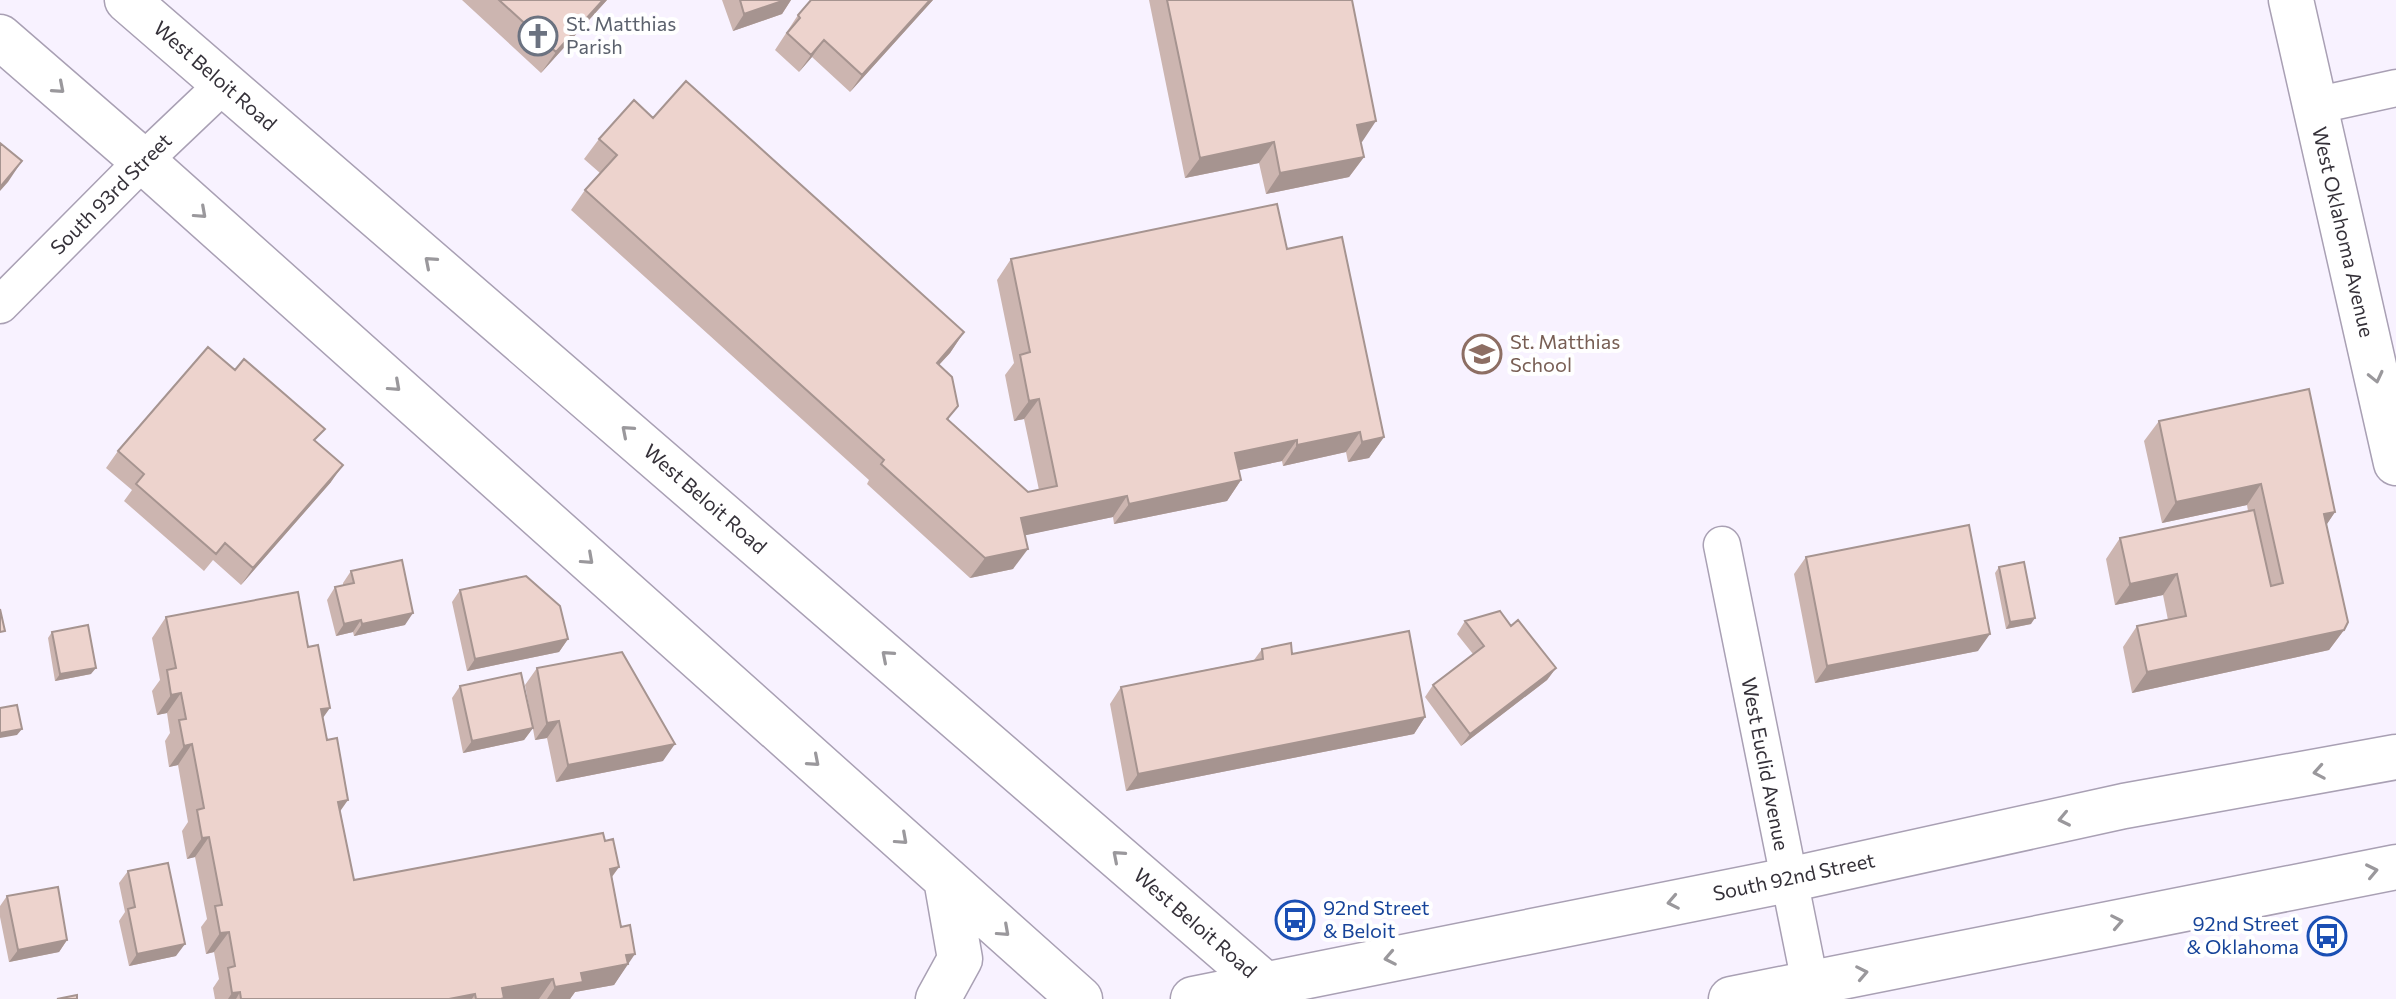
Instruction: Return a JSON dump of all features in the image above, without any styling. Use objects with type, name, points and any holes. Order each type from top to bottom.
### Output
[{"type":"main road","name":"West Beloit Road","points":[[127,0],[1273,992]]},
{"type":"main road","name":"West Oklahoma Avenue","points":[[2291,0],[2396,463]]},
{"type":"main road","points":[[0,37],[143,161],[1080,999]]},
{"type":"main road","name":"South 92nd Street","points":[[1193,999],[1273,992],[2124,806],[2396,757]]},
{"type":"main road","points":[[1731,999],[2396,867]]},
{"type":"main road","points":[[938,999],[960,959],[946,879]]},
{"type":"street","name":"South 93rd Street","points":[[0,305],[224,84]]},
{"type":"street","points":[[2314,106],[2396,88]]},
{"type":"street","name":"West Euclid Avenue","points":[[1722,545],[1810,983]]},
{"type":"building","points":[[499,0],[603,0],[556,52]]},
{"type":"building","points":[[740,0],[785,0],[744,14]]},
{"type":"building","points":[[811,0],[930,0],[862,75],[824,40],[811,55],[787,33]]},
{"type":"building","points":[[1167,0],[1352,0],[1376,121],[1357,125],[1364,157],[1280,173],[1274,142],[1200,158]]},
{"type":"building","points":[[686,81],[964,332],[937,363],[952,377],[958,406],[947,419],[1028,492],[1057,486],[1039,399],[1029,401],[1020,355],[1030,352],[1011,259],[1277,204],[1287,249],[1342,237],[1384,437],[1362,442],[1360,432],[1297,445],[1297,440],[1235,453],[1241,480],[1129,504],[1127,496],[1021,518],[1028,549],[985,558],[881,464],[884,460],[585,190],[617,155],[599,139],[634,100],[653,118]]},
{"type":"building","points":[[0,143],[22,161],[0,187]]},
{"type":"building","points":[[208,347],[235,370],[244,359],[325,429],[314,440],[343,465],[253,568],[225,543],[216,554],[136,484],[144,474],[118,451]]},
{"type":"building","points":[[2309,389],[2335,512],[2324,514],[2348,622],[2344,630],[2147,672],[2137,626],[2186,616],[2177,574],[2130,584],[2120,538],[2254,510],[2271,586],[2283,583],[2261,484],[2176,502],[2159,421]]},
{"type":"building","points":[[1969,525],[1990,634],[1827,666],[1806,557]]},
{"type":"building","points":[[402,560],[413,613],[362,624],[361,620],[344,624],[335,587],[354,583],[351,571]]},
{"type":"building","points":[[2024,562],[2035,618],[2010,622],[1999,567]]},
{"type":"building","points":[[526,576],[560,606],[568,639],[475,659],[460,590]]},
{"type":"building","points":[[298,592],[308,647],[318,645],[330,708],[321,709],[327,740],[337,738],[348,800],[338,802],[354,880],[603,833],[605,841],[613,839],[619,867],[610,869],[621,927],[630,925],[635,954],[626,955],[628,964],[581,973],[583,982],[555,987],[553,979],[502,988],[504,998],[501,999],[476,999],[475,994],[449,999],[241,999],[240,992],[232,993],[228,968],[235,966],[229,932],[220,933],[215,906],[222,905],[209,837],[202,838],[197,810],[204,808],[192,744],[184,746],[179,720],[186,719],[181,693],[171,695],[167,670],[176,668],[166,617]]},
{"type":"building","points":[[0,609],[5,631],[0,632]]},
{"type":"building","points":[[1500,611],[1511,626],[1518,620],[1556,668],[1470,734],[1433,685],[1484,646],[1465,621]]},
{"type":"building","points":[[88,625],[96,668],[60,674],[52,632]]},
{"type":"building","points":[[1409,631],[1425,717],[1138,774],[1121,687],[1263,659],[1262,649],[1291,643],[1292,654]]},
{"type":"building","points":[[622,652],[675,744],[568,765],[559,721],[547,723],[537,668]]},
{"type":"building","points":[[521,673],[533,728],[472,741],[460,686]]},
{"type":"building","points":[[17,705],[22,729],[0,733],[0,708]]},
{"type":"building","points":[[168,863],[185,944],[137,954],[128,909],[135,907],[128,871]]},
{"type":"building","points":[[58,887],[67,940],[18,950],[7,896]]},
{"type":"place","name":"St. Matthias Parish","points":[[538,36]]},
{"type":"place","name":"St. Matthias School","points":[[1482,354]]},
{"type":"place","name":"92nd Street & Beloit","points":[[1295,920]]},
{"type":"place","name":"92nd Street & Oklahoma","points":[[2327,936]]}]
